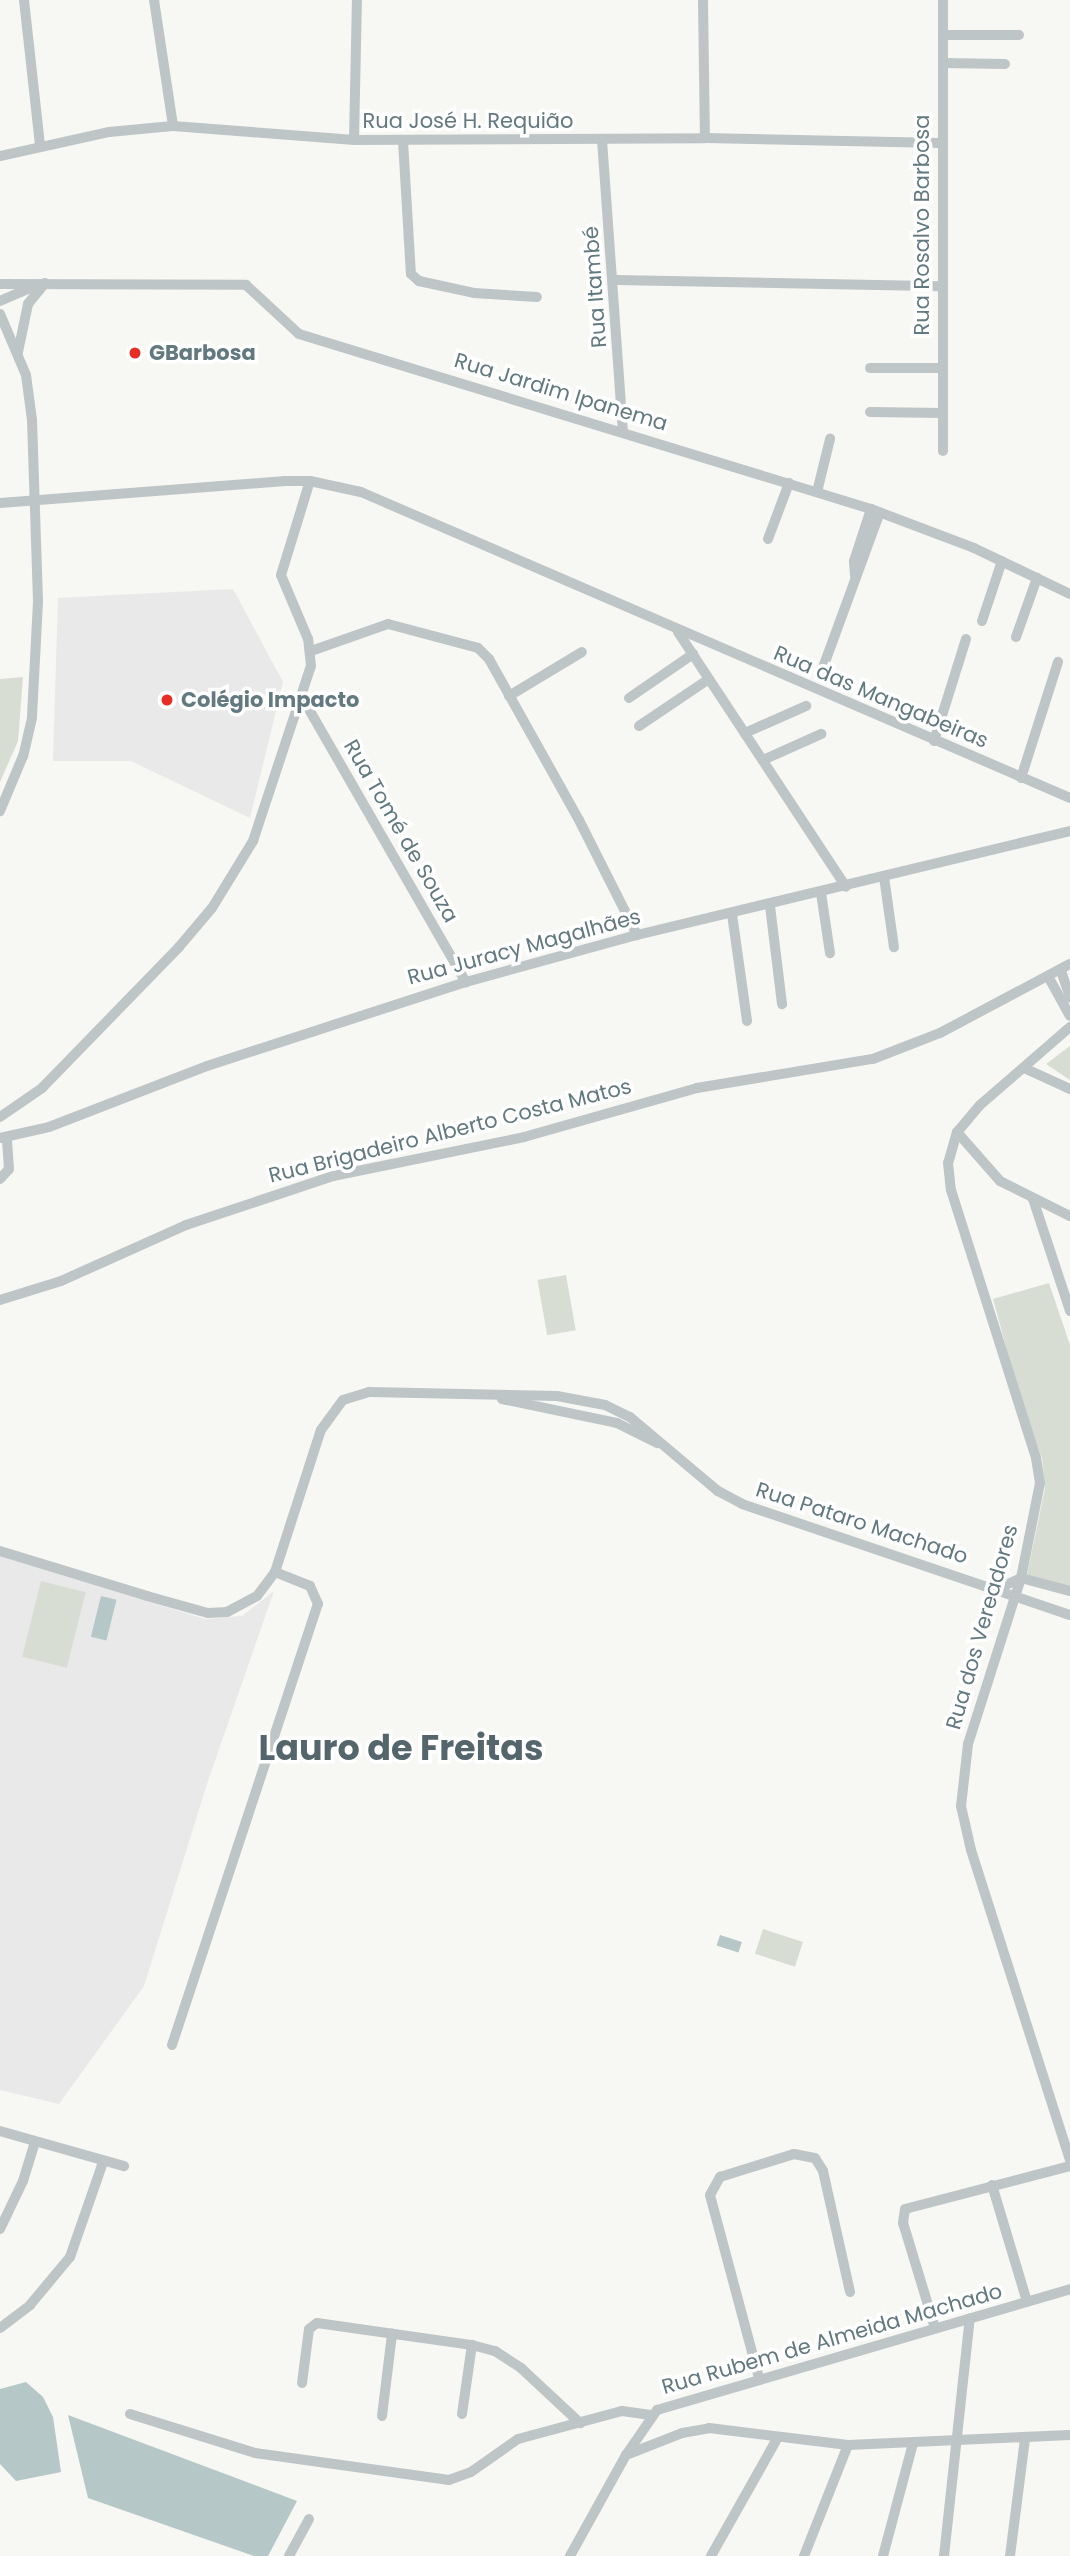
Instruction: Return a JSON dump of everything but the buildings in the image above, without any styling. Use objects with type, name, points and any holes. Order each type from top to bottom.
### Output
[{"type":"street","points":[[24,0],[40,146]]},
{"type":"street","points":[[154,0],[173,126]]},
{"type":"street","points":[[354,140],[357,0]]},
{"type":"street","points":[[703,0],[705,138]]},
{"type":"street","name":"Rua Rosalvo Barbosa","points":[[943,0],[940,144],[943,451]]},
{"type":"street","points":[[943,35],[1019,35]]},
{"type":"street","points":[[943,62],[1005,64]]},
{"type":"street","name":"Rua José H. Requião","points":[[0,156],[130,128],[173,126],[354,140],[705,138],[940,144]]},
{"type":"street","name":"Rua Itambé","points":[[603,140],[616,279],[623,430]]},
{"type":"street","points":[[403,141],[411,274],[419,281],[474,293],[537,297]]},
{"type":"street","points":[[616,279],[940,286]]},
{"type":"street","name":"Rua Jardim Ipanema","points":[[0,284],[246,285],[299,334],[623,430],[875,511],[1002,561],[1070,594]]},
{"type":"street","points":[[18,352],[28,304],[42,284]]},
{"type":"street","name":"Rua Jardim Ipanema","points":[[0,301],[42,284]]},
{"type":"street","points":[[0,314],[5,330],[18,352],[32,420],[37,497],[38,602],[32,718],[23,756],[0,811]]},
{"type":"street","points":[[870,368],[942,368]]},
{"type":"street","points":[[870,412],[943,413]]},
{"type":"street","points":[[817,492],[830,439]]},
{"type":"street","points":[[0,1117],[56,1073],[212,908],[253,841],[303,699],[311,651],[281,575],[310,481]]},
{"type":"street","name":"Rua das Mangabeiras","points":[[0,503],[37,497],[310,481],[361,492],[1070,798]]},
{"type":"street","points":[[768,539],[789,483]]},
{"type":"street","points":[[821,673],[855,576],[854,561],[875,511]]},
{"type":"street","points":[[982,621],[1002,561]]},
{"type":"street","points":[[1016,637],[1037,578]]},
{"type":"street","points":[[311,651],[371,626],[408,626],[478,648],[489,659],[579,820],[637,935]]},
{"type":"street","points":[[678,631],[846,887]]},
{"type":"street","points":[[934,741],[966,639]]},
{"type":"street","points":[[509,696],[582,652]]},
{"type":"street","points":[[629,698],[693,654]]},
{"type":"street","points":[[1021,778],[1058,662]]},
{"type":"street","points":[[639,726],[709,679]]},
{"type":"street","name":"Rua Tomé de Souza","points":[[303,699],[466,982]]},
{"type":"street","points":[[745,733],[806,706]]},
{"type":"street","points":[[763,760],[821,734]]},
{"type":"street","name":"Rua Juracy Magalhães","points":[[4,1138],[466,982],[637,935],[770,906],[1070,831]]},
{"type":"street","points":[[884,877],[894,947]]},
{"type":"street","points":[[821,893],[830,953]]},
{"type":"street","points":[[770,906],[782,1004]]},
{"type":"street","points":[[732,914],[747,1021]]},
{"type":"street","points":[[1065,968],[1070,997]]},
{"type":"street","name":"Rua Brigadeiro Alberto Costa Matos","points":[[0,1300],[61,1281],[186,1225],[333,1175],[524,1137],[697,1088],[873,1059],[940,1033],[1065,968]]},
{"type":"street","points":[[1049,978],[1070,1016]]},
{"type":"street","points":[[1070,1027],[957,1132],[1000,1181],[1070,1216]]},
{"type":"street","points":[[1024,1068],[1070,1089]]},
{"type":"street","name":"Rua dos Vereadores","points":[[957,1132],[948,1163],[951,1190],[1036,1458],[1038,1494],[1021,1577],[968,1744],[961,1806],[971,1850],[1070,2163]]},
{"type":"street","points":[[0,1179],[9,1169],[4,1138]]},
{"type":"street","points":[[1033,1199],[1070,1311]]},
{"type":"street","name":"Rua Pataro Machado","points":[[0,1551],[208,1612],[227,1612],[257,1596],[275,1572],[321,1430],[343,1400],[370,1392],[576,1399],[605,1405],[630,1417],[685,1459],[718,1491],[742,1504],[999,1588],[1014,1597],[1070,1615]]},
{"type":"street","name":"Rua Pataro Machado","points":[[496,1397],[595,1417],[634,1430],[685,1459]]},
{"type":"street","points":[[567,1413],[576,1399]]},
{"type":"street","points":[[595,1417],[605,1405]]},
{"type":"street","points":[[172,2045],[318,1604],[310,1586],[275,1572]]},
{"type":"street","points":[[999,1588],[1021,1577],[1070,1591]]},
{"type":"street","points":[[0,2132],[124,2166]]},
{"type":"street","points":[[0,2228],[23,2181],[35,2142]]},
{"type":"street","points":[[759,2378],[710,2195],[720,2177],[794,2154],[816,2158],[823,2171],[850,2292]]},
{"type":"street","points":[[0,2328],[30,2305],[70,2257],[103,2162]]},
{"type":"street","points":[[935,2328],[902,2216],[912,2204],[1070,2163]]},
{"type":"street","points":[[992,2185],[1027,2302]]},
{"type":"street","name":"Rua Rubem de Almeida Machado","points":[[570,2556],[625,2455],[651,2415],[759,2378],[1070,2289]]},
{"type":"street","points":[[944,2556],[970,2318]]},
{"type":"street","points":[[302,2383],[313,2324],[471,2345],[495,2351],[522,2368],[580,2423]]},
{"type":"street","points":[[382,2416],[392,2334]]},
{"type":"street","points":[[462,2414],[471,2345]]},
{"type":"street","points":[[130,2414],[255,2454],[449,2480],[471,2472],[518,2439],[631,2410],[651,2415]]},
{"type":"street","points":[[625,2455],[698,2429],[849,2445],[1070,2435]]},
{"type":"street","points":[[711,2556],[777,2439]]},
{"type":"street","points":[[1010,2556],[1025,2439]]},
{"type":"street","points":[[883,2556],[913,2443]]},
{"type":"street","points":[[804,2556],[849,2445]]},
{"type":"street","points":[[289,2556],[309,2519]]},
{"type":"shaded area","name":"Colégio Impacto","points":[[233,589],[283,682],[250,818],[131,761],[53,761],[58,598]]},
{"type":"shaded area","points":[[23,677],[18,741],[0,782],[0,679]]},
{"type":"shaded area","points":[[1070,1046],[1070,1080],[1046,1064]]},
{"type":"shaded area","points":[[566,1275],[576,1330],[547,1335],[537,1280]]},
{"type":"shaded area","points":[[1049,1283],[1070,1345],[1070,1589],[1027,1575],[1045,1488],[1042,1458],[1024,1413],[993,1299]]},
{"type":"shaded area","points":[[0,1556],[205,1619],[242,1616],[274,1591],[207,1784],[144,1986],[59,2104],[0,2090]]},
{"type":"shaded area","points":[[41,1581],[86,1592],[67,1668],[22,1657]]},
{"type":"shaded area","points":[[101,1596],[117,1600],[106,1641],[91,1637]]},
{"type":"shaded area","points":[[763,1929],[803,1942],[795,1967],[755,1954]]},
{"type":"shaded area","points":[[720,1935],[742,1942],[738,1953],[717,1945]]},
{"type":"shaded area","points":[[26,2382],[43,2397],[53,2417],[61,2472],[16,2481],[0,2464],[0,2389]]},
{"type":"shaded area","points":[[68,2415],[297,2501],[268,2556],[254,2556],[88,2498]]},
{"type":"place","name":"GBarbosa","points":[[135,353]]},
{"type":"place","name":"Colégio Impacto","points":[[167,700]]},
{"type":"district","name":"Lauro de Freitas","points":[[401,1748]]}]
